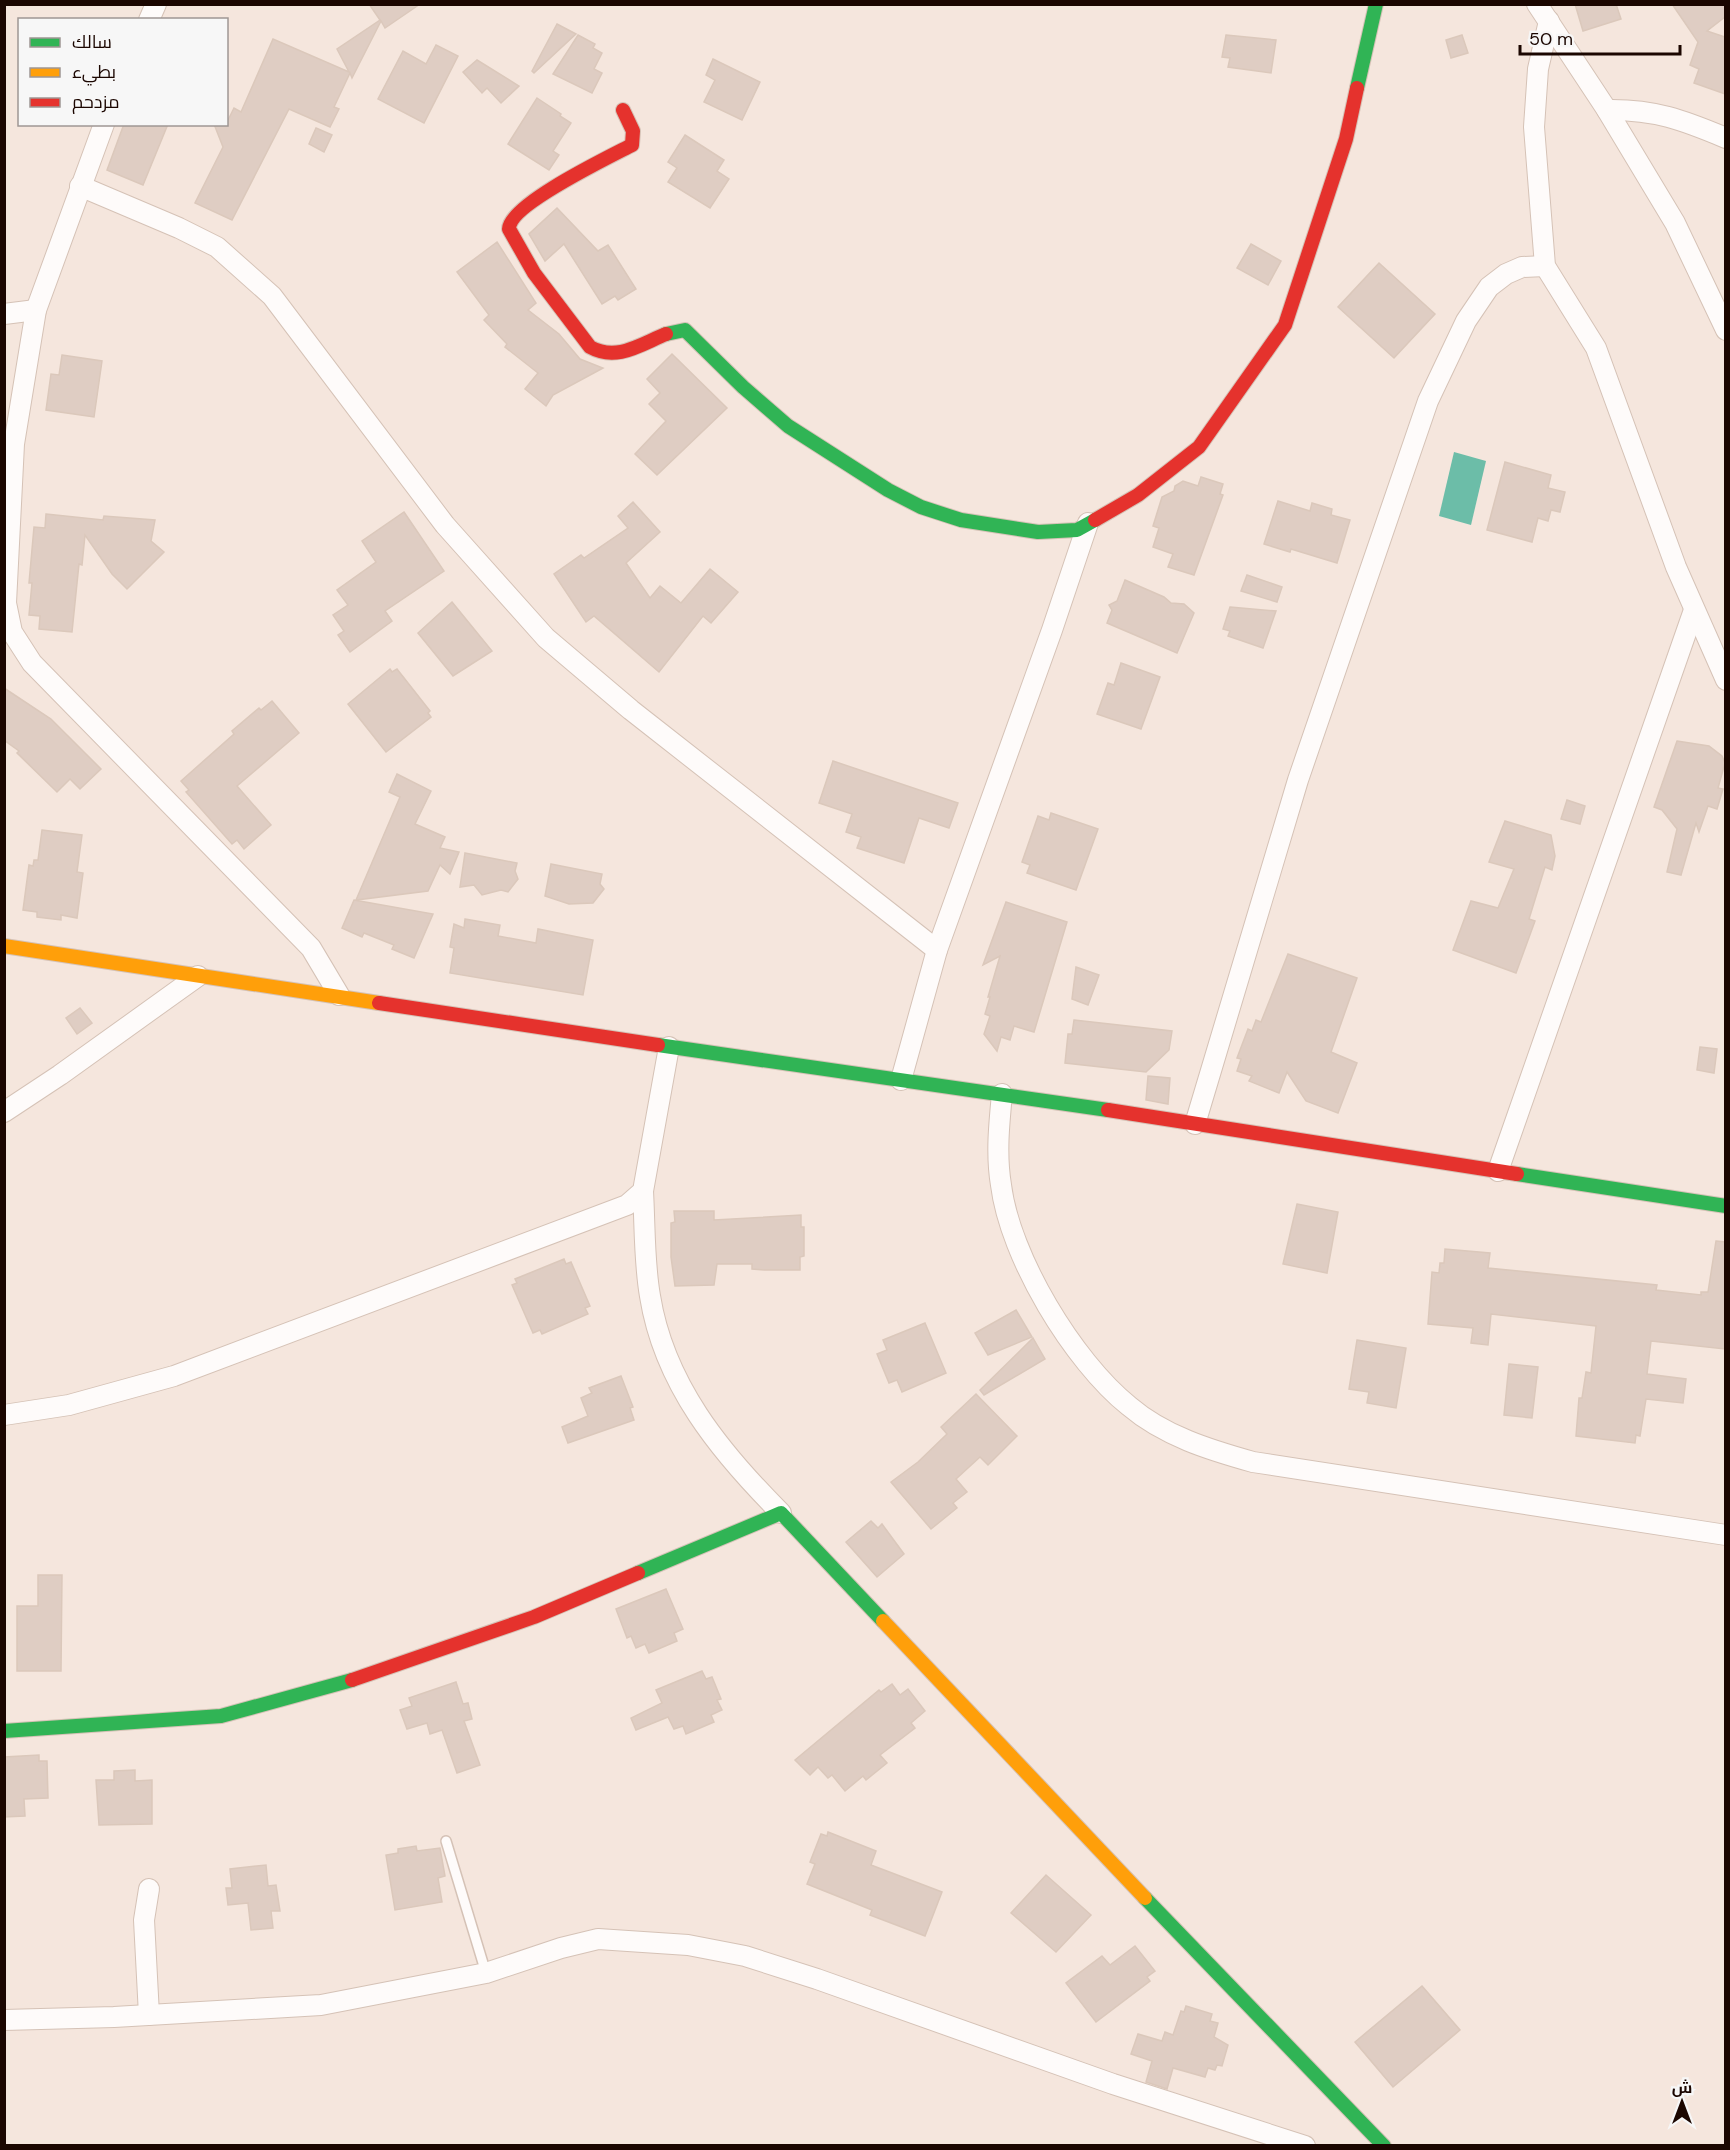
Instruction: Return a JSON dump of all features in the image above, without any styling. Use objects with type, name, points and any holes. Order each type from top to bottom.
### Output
[{"type":"street","points":[[150,18],[156,4]]},
{"type":"street","points":[[623,110],[633,129],[635,138],[632,145],[573,176],[517,212],[510,219],[509,225],[510,231],[529,264],[590,346],[611,354],[633,350],[661,335],[685,330],[743,387],[788,426],[888,490],[921,507],[961,520],[1038,532],[1077,530],[1138,495],[1199,447],[1285,325],[1346,139],[1376,4]]},
{"type":"street","points":[[1538,4],[1607,110],[1675,223],[1725,330]]},
{"type":"street","points":[[1550,21],[1538,69],[1534,127],[1545,266],[1596,348],[1676,567],[1725,680]]},
{"type":"street","points":[[1607,110],[1640,110],[1676,117],[1725,138]]},
{"type":"street","points":[[103,126],[36,310],[14,444],[6,603],[11,638],[32,663],[311,948],[339,995]]},
{"type":"street","points":[[80,186],[179,228],[217,247],[272,296],[445,525],[546,638],[631,710],[937,950]]},
{"type":"street","points":[[1195,1124],[1298,780],[1346,633],[1428,401],[1466,321],[1489,287],[1506,274],[1522,267],[1545,266]]},
{"type":"street","points":[[4,314],[36,310]]},
{"type":"street","points":[[901,1080],[937,950],[1088,523]]},
{"type":"street","points":[[1498,1172],[1694,610]]},
{"type":"street","points":[[4,946],[339,995],[669,1047],[1002,1094],[1725,1206]]},
{"type":"street","points":[[4,1112],[60,1075],[198,976]]},
{"type":"street","points":[[669,1047],[643,1191],[650,1297],[666,1359],[691,1407],[725,1453],[781,1513],[1144,1897],[1384,2145]]},
{"type":"street","points":[[1002,1094],[998,1154],[1001,1188],[1028,1268],[1058,1322],[1094,1371],[1129,1407],[1164,1429],[1204,1448],[1253,1462],[1725,1535]]},
{"type":"street","points":[[4,1415],[69,1405],[174,1376],[627,1205],[643,1191]]},
{"type":"street","points":[[4,1731],[221,1716],[278,1702],[358,1678],[534,1617],[781,1513]]},
{"type":"street","points":[[149,1889],[144,1920],[149,2015]]},
{"type":"street","points":[[4,2020],[149,2015],[321,2005],[486,1973],[561,1948],[598,1939],[688,1945],[746,1956],[1113,2084],[1305,2145]]},
{"type":"lane","points":[[446,1841],[486,1973]]},
{"type":"water","points":[[1454,452],[1486,461],[1471,525],[1439,516]]},
{"type":"building","points":[[369,4],[420,4],[385,28],[381,21],[352,78],[350,73],[334,107],[339,109],[330,127],[289,109],[232,220],[195,203],[223,147],[215,126],[228,126],[228,120],[234,108],[241,112],[273,39],[349,72],[337,49],[380,20]]},
{"type":"building","points":[[1575,4],[1616,4],[1621,19],[1583,31]]},
{"type":"building","points":[[1672,4],[1725,4],[1725,17],[1707,31],[1725,37],[1725,94],[1694,83],[1699,69],[1690,65],[1698,42]]},
{"type":"building","points":[[557,24],[576,34],[534,73],[532,71]]},
{"type":"building","points":[[578,35],[595,44],[593,48],[602,53],[594,69],[602,73],[592,93],[553,74]]},
{"type":"building","points":[[1226,35],[1276,40],[1271,73],[1228,67],[1230,58],[1222,57]]},
{"type":"building","points":[[1462,35],[1468,53],[1451,58],[1446,40]]},
{"type":"building","points":[[436,45],[458,56],[424,123],[378,99],[403,51],[426,64]]},
{"type":"building","points":[[713,59],[760,82],[742,120],[704,102],[715,80],[706,75]]},
{"type":"building","points":[[477,60],[519,86],[501,103],[487,88],[482,93],[463,72]]},
{"type":"building","points":[[537,98],[571,123],[553,151],[559,155],[549,170],[508,144]]},
{"type":"building","points":[[123,126],[167,126],[143,185],[107,170]]},
{"type":"building","points":[[316,128],[332,135],[324,152],[309,144]]},
{"type":"building","points":[[685,135],[724,160],[717,171],[729,179],[710,208],[668,182],[677,168],[668,162]]},
{"type":"building","points":[[557,208],[598,251],[608,245],[636,289],[618,300],[615,296],[602,304],[564,244],[545,261],[529,234]]},
{"type":"building","points":[[497,242],[536,303],[528,310],[559,334],[580,359],[603,368],[553,395],[546,406],[525,389],[538,373],[505,347],[507,344],[484,320],[489,315],[457,272]]},
{"type":"building","points":[[1251,244],[1281,261],[1268,285],[1237,268]]},
{"type":"building","points":[[1379,263],[1435,314],[1394,358],[1338,307]]},
{"type":"building","points":[[672,354],[727,408],[657,475],[635,454],[666,421],[649,404],[660,393],[647,379]]},
{"type":"building","points":[[62,355],[102,361],[94,417],[46,410],[51,374],[59,375]]},
{"type":"building","points":[[1505,462],[1551,475],[1548,488],[1565,492],[1560,512],[1551,510],[1548,521],[1538,518],[1532,542],[1487,530]]},
{"type":"building","points":[[1201,477],[1223,484],[1220,494],[1223,495],[1194,575],[1168,567],[1173,554],[1153,547],[1159,528],[1153,526],[1162,497],[1174,491],[1175,486],[1183,481],[1198,486]]},
{"type":"building","points":[[1278,501],[1310,511],[1312,503],[1332,509],[1331,515],[1350,520],[1337,563],[1291,549],[1290,552],[1264,544]]},
{"type":"building","points":[[633,502],[660,532],[626,563],[650,598],[660,586],[681,603],[710,569],[738,592],[711,623],[703,616],[659,672],[594,616],[586,622],[554,574],[581,555],[584,558],[628,528],[618,516]]},
{"type":"building","points":[[404,512],[444,571],[385,611],[392,621],[350,652],[338,635],[344,631],[333,615],[348,605],[337,590],[376,562],[362,541]]},
{"type":"building","points":[[46,514],[103,520],[104,516],[155,520],[151,541],[164,552],[127,589],[112,574],[85,535],[82,565],[79,564],[72,632],[39,629],[40,616],[29,615],[32,583],[29,583],[34,527],[45,528]]},
{"type":"building","points":[[1247,575],[1282,587],[1277,602],[1241,591]]},
{"type":"building","points":[[1125,580],[1164,597],[1171,603],[1184,604],[1194,613],[1177,653],[1107,623],[1112,610],[1109,605],[1117,601]]},
{"type":"building","points":[[452,602],[492,651],[453,676],[418,633]]},
{"type":"building","points":[[1230,607],[1276,611],[1263,648],[1228,636],[1230,631],[1223,629]]},
{"type":"building","points":[[1121,663],[1160,677],[1141,729],[1097,714],[1108,683],[1114,685]]},
{"type":"building","points":[[390,669],[392,672],[397,669],[430,711],[428,713],[431,717],[386,752],[348,704]]},
{"type":"building","points":[[4,688],[51,719],[101,769],[80,789],[70,779],[57,792],[17,753],[19,751],[4,740]]},
{"type":"building","points":[[272,701],[299,733],[237,786],[271,825],[244,849],[237,840],[232,844],[186,792],[189,790],[181,781],[234,734],[232,731],[259,708],[261,710]]},
{"type":"building","points":[[1677,741],[1709,746],[1722,756],[1725,763],[1718,788],[1723,789],[1717,809],[1708,806],[1699,832],[1696,823],[1681,875],[1667,872],[1677,829],[1662,810],[1654,807]]},
{"type":"building","points":[[833,761],[958,803],[949,828],[919,818],[904,863],[857,848],[861,837],[846,832],[852,814],[819,803]]},
{"type":"building","points":[[397,774],[431,791],[415,824],[445,837],[440,848],[459,852],[450,874],[440,865],[428,891],[356,900],[400,797],[389,792]]},
{"type":"building","points":[[1567,800],[1585,806],[1580,824],[1561,819]]},
{"type":"building","points":[[1051,813],[1098,829],[1076,890],[1027,873],[1030,865],[1022,862],[1038,816],[1049,820]]},
{"type":"building","points":[[1505,821],[1551,835],[1555,856],[1552,870],[1545,867],[1529,919],[1535,921],[1516,973],[1453,950],[1471,901],[1498,908],[1514,869],[1489,862]]},
{"type":"building","points":[[42,830],[82,835],[77,872],[83,873],[77,918],[61,915],[61,920],[37,917],[37,912],[23,910],[29,865],[33,866],[34,860],[38,860]]},
{"type":"building","points":[[465,853],[517,863],[515,871],[518,879],[508,892],[501,890],[482,895],[474,885],[460,887]]},
{"type":"building","points":[[551,864],[602,874],[600,884],[604,889],[593,903],[569,904],[545,896]]},
{"type":"building","points":[[354,900],[433,914],[414,958],[392,949],[394,945],[364,933],[362,937],[342,928]]},
{"type":"building","points":[[1006,902],[1067,922],[1034,1032],[1014,1026],[1010,1040],[1001,1037],[997,1051],[984,1034],[990,1016],[985,1014],[990,997],[988,997],[1000,956],[983,965]]},
{"type":"building","points":[[465,919],[500,925],[498,936],[536,943],[538,929],[593,940],[583,995],[450,973],[454,948],[450,947],[454,924],[464,928]]},
{"type":"building","points":[[1288,954],[1357,978],[1331,1052],[1357,1063],[1338,1113],[1306,1101],[1287,1072],[1279,1093],[1249,1081],[1252,1076],[1237,1071],[1241,1059],[1237,1058],[1248,1029],[1252,1031],[1256,1020],[1261,1022]]},
{"type":"building","points":[[1076,967],[1099,975],[1088,1005],[1072,999]]},
{"type":"building","points":[[80,1008],[92,1023],[77,1034],[66,1018]]},
{"type":"building","points":[[1074,1020],[1172,1031],[1169,1050],[1146,1072],[1065,1063],[1068,1034],[1072,1034]]},
{"type":"building","points":[[1700,1047],[1717,1049],[1714,1073],[1697,1070]]},
{"type":"building","points":[[1148,1076],[1170,1078],[1168,1104],[1146,1100]]},
{"type":"building","points":[[1297,1204],[1338,1212],[1327,1273],[1283,1264]]},
{"type":"building","points":[[674,1211],[714,1211],[714,1220],[801,1215],[801,1227],[804,1227],[804,1256],[800,1257],[800,1270],[764,1270],[752,1269],[752,1264],[717,1264],[714,1285],[675,1286],[671,1257],[671,1223],[675,1222]]},
{"type":"building","points":[[1716,1241],[1725,1242],[1725,1349],[1651,1341],[1647,1374],[1686,1379],[1683,1403],[1646,1399],[1640,1436],[1636,1435],[1635,1443],[1576,1436],[1579,1398],[1582,1398],[1586,1372],[1591,1373],[1596,1326],[1491,1314],[1488,1345],[1471,1343],[1473,1328],[1428,1324],[1432,1272],[1439,1273],[1440,1263],[1444,1263],[1445,1249],[1490,1253],[1488,1268],[1657,1285],[1656,1290],[1701,1295],[1701,1292],[1708,1292]]},
{"type":"building","points":[[564,1259],[566,1264],[571,1262],[590,1306],[585,1308],[588,1314],[542,1334],[540,1330],[533,1333],[512,1285],[517,1283],[515,1279]]},
{"type":"building","points":[[1016,1310],[1032,1337],[988,1355],[975,1333]]},
{"type":"building","points":[[925,1323],[946,1373],[902,1392],[897,1380],[889,1383],[877,1354],[887,1350],[883,1340]]},
{"type":"building","points":[[1033,1338],[1045,1359],[984,1395],[980,1390]]},
{"type":"building","points":[[1357,1340],[1406,1348],[1396,1408],[1367,1403],[1369,1392],[1349,1389]]},
{"type":"building","points":[[1509,1364],[1538,1367],[1532,1418],[1504,1415]]},
{"type":"building","points":[[621,1376],[633,1407],[630,1408],[634,1420],[568,1443],[562,1427],[588,1416],[581,1398],[592,1393],[589,1388]]},
{"type":"building","points":[[976,1394],[1017,1436],[988,1465],[980,1457],[956,1479],[967,1492],[953,1503],[957,1508],[931,1529],[891,1482],[918,1462],[947,1434],[941,1427]]},
{"type":"building","points":[[871,1521],[878,1528],[882,1524],[904,1554],[877,1577],[846,1542]]},
{"type":"building","points":[[38,1575],[62,1575],[61,1671],[17,1671],[17,1606],[38,1606]]},
{"type":"building","points":[[666,1589],[683,1629],[674,1633],[677,1641],[649,1653],[645,1644],[636,1648],[631,1636],[627,1638],[616,1609]]},
{"type":"building","points":[[702,1671],[706,1679],[712,1677],[721,1699],[717,1700],[722,1710],[711,1715],[714,1722],[686,1734],[683,1726],[674,1729],[668,1717],[636,1730],[631,1718],[662,1703],[656,1690]]},
{"type":"building","points":[[456,1682],[463,1704],[468,1703],[472,1719],[464,1721],[480,1765],[457,1773],[442,1730],[430,1734],[427,1723],[407,1729],[400,1710],[412,1706],[409,1698]]},
{"type":"building","points":[[892,1684],[900,1695],[908,1689],[925,1711],[911,1723],[915,1728],[880,1755],[887,1763],[866,1780],[863,1776],[845,1791],[832,1775],[828,1778],[818,1767],[810,1775],[795,1760],[879,1690],[881,1692]]},
{"type":"building","points":[[39,1755],[39,1761],[47,1761],[48,1798],[24,1799],[25,1816],[4,1817],[4,1757]]},
{"type":"building","points":[[135,1770],[135,1781],[152,1780],[152,1824],[99,1825],[96,1780],[114,1780],[114,1771]]},
{"type":"building","points":[[828,1832],[876,1851],[871,1865],[942,1892],[925,1936],[870,1915],[872,1910],[807,1884],[815,1864],[810,1862],[821,1834],[827,1836]]},
{"type":"building","points":[[416,1846],[417,1851],[440,1848],[445,1876],[438,1878],[442,1902],[395,1910],[386,1855],[398,1853],[398,1849]]},
{"type":"building","points":[[266,1865],[268,1886],[276,1885],[280,1911],[271,1911],[273,1928],[251,1930],[248,1903],[228,1905],[226,1888],[232,1888],[230,1869]]},
{"type":"building","points":[[1046,1875],[1091,1915],[1056,1952],[1011,1913]]},
{"type":"building","points":[[1135,1946],[1155,1971],[1147,1977],[1150,1981],[1096,2022],[1066,1983],[1102,1956],[1110,1965]]},
{"type":"building","points":[[1422,1986],[1460,2030],[1393,2087],[1355,2042]]},
{"type":"building","points":[[1186,2006],[1212,2014],[1210,2021],[1218,2023],[1214,2037],[1228,2045],[1222,2066],[1217,2065],[1215,2070],[1208,2068],[1205,2077],[1173,2068],[1167,2089],[1146,2082],[1152,2061],[1131,2054],[1138,2034],[1162,2041],[1165,2032],[1173,2035],[1181,2011],[1184,2012]]},
{"type":"traffic: fast","points":[[1357,88],[1376,4]]},
{"type":"traffic: fast","points":[[666,334],[685,330],[743,387],[788,426],[888,490],[921,507],[961,520],[1038,532],[1077,530],[1095,520]]},
{"type":"traffic: fast","points":[[658,1045],[1108,1110]]},
{"type":"traffic: fast","points":[[1517,1174],[1726,1206]]},
{"type":"traffic: fast","points":[[638,1573],[781,1513],[883,1621]]},
{"type":"traffic: fast","points":[[4,1731],[221,1716],[352,1680]]},
{"type":"traffic: fast","points":[[1145,1898],[1384,2146]]},
{"type":"traffic: slow","points":[[4,946],[379,1003]]},
{"type":"traffic: slow","points":[[883,1621],[1145,1898]]},
{"type":"traffic: jam","points":[[1095,520],[1138,495],[1199,447],[1285,325],[1346,139],[1357,88]]},
{"type":"traffic: jam","points":[[623,110],[633,131],[632,145],[542,195],[513,219],[509,229],[534,273],[590,347],[610,353],[619,352],[666,334]]},
{"type":"traffic: jam","points":[[379,1003],[658,1045]]},
{"type":"traffic: jam","points":[[1108,1110],[1517,1174]]},
{"type":"traffic: jam","points":[[352,1680],[534,1617],[638,1573]]}]
